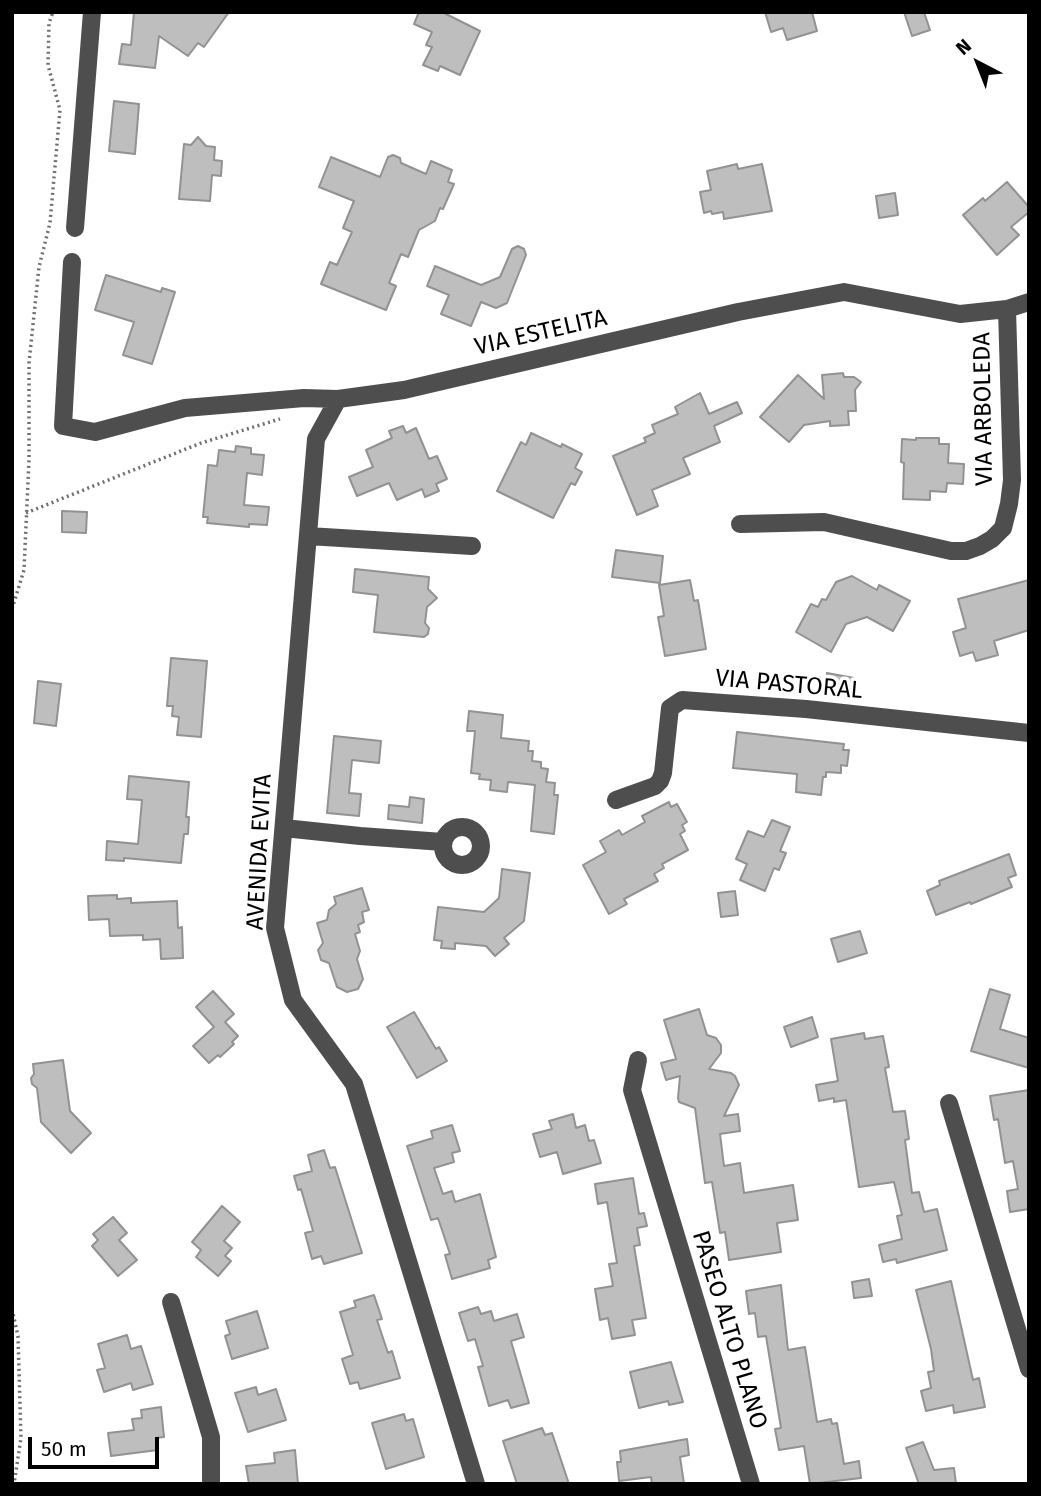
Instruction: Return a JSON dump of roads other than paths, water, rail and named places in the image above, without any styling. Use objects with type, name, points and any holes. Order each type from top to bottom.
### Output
[{"type":"street","points":[[75,228],[92,12]]},
{"type":"street","name":"VIA ESTELITA","points":[[72,262],[63,426],[95,432],[185,408],[304,398],[338,399],[404,390],[738,312],[844,292],[960,314],[1007,309],[1029,302]]},
{"type":"street","name":"VIA ARBOLEDA","points":[[740,524],[824,522],[951,551],[980,547],[992,538],[1003,528],[1012,480],[1007,309]]},
{"type":"street","name":"AVENIDA EVITA","points":[[338,399],[316,439],[275,928],[293,1000],[354,1084],[477,1484]]},
{"type":"street","points":[[308,536],[472,547]]},
{"type":"street","name":"VIA PASTORAL","points":[[616,800],[655,786],[660,781],[670,708],[682,700],[806,709],[1029,733]]},
{"type":"street","points":[[284,828],[443,842]]},
{"type":"street","name":"PASEO ALTO PLANO","points":[[638,1060],[632,1090],[751,1484]]},
{"type":"street","points":[[949,1103],[1029,1368]]},
{"type":"street","points":[[171,1302],[211,1437],[211,1484]]}]
